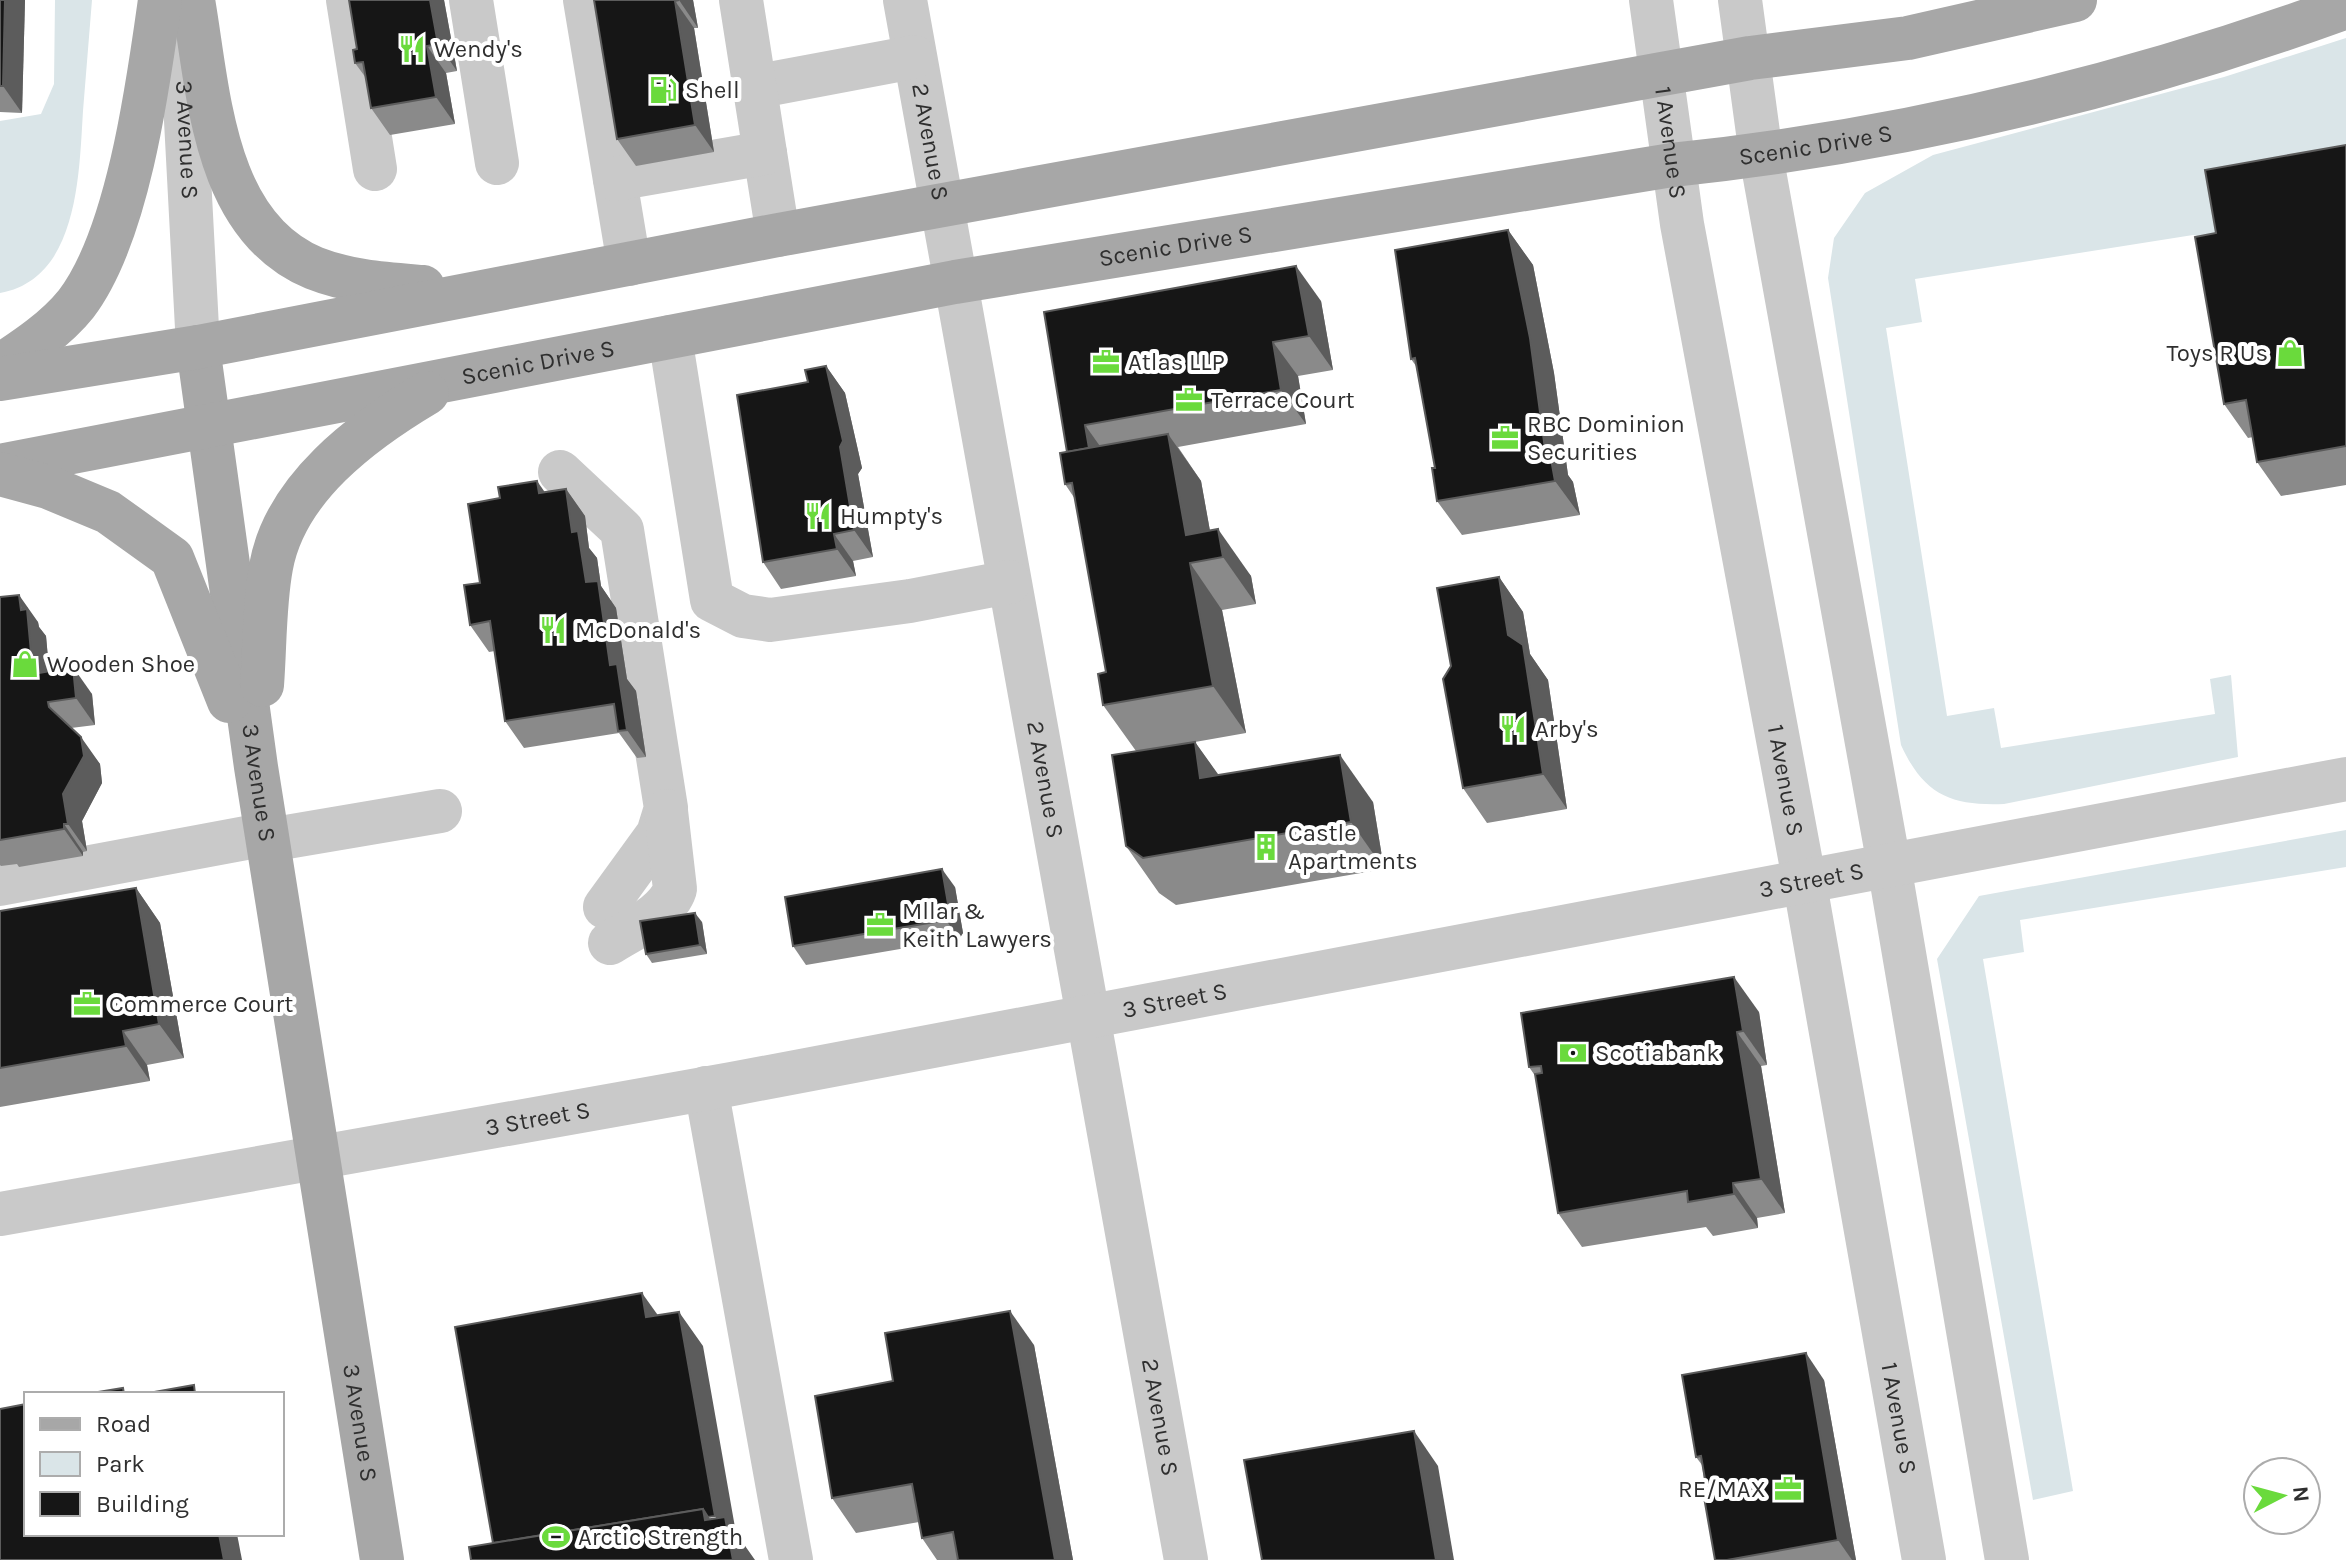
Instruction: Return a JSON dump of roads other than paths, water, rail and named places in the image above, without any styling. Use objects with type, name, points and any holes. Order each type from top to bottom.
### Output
[{"type":"main road","points":[[0,366],[33,344],[75,306],[99,268],[134,152],[160,0]]},
{"type":"main road","points":[[193,0],[216,133],[230,177],[252,219],[290,256],[335,275],[369,283],[481,291]]},
{"type":"main road","points":[[0,379],[198,347],[778,235],[1750,58],[1908,38],[2075,0]]},
{"type":"main road","name":"Scenic Drive S","points":[[0,466],[955,282],[1672,165],[1761,155],[2067,96],[2236,47],[2346,7]]},
{"type":"main road","name":"3 Avenue S","points":[[198,347],[256,767],[382,1560]]},
{"type":"main road","points":[[256,767],[271,566],[287,519],[313,483],[382,420],[448,380]]},
{"type":"main road","points":[[0,474],[48,487],[108,512],[172,558],[256,767]]},
{"type":"street","name":"3 Avenue S","points":[[180,0],[198,347]]},
{"type":"street","points":[[348,0],[375,169]]},
{"type":"street","points":[[471,0],[497,163]]},
{"type":"street","points":[[585,0],[629,264]]},
{"type":"street","points":[[741,0],[778,235]]},
{"type":"street","name":"2 Avenue S","points":[[905,0],[1186,1560]]},
{"type":"street","name":"1 Avenue S","points":[[1651,0],[1672,165],[1804,879],[1924,1560]]},
{"type":"street","points":[[1740,0],[1761,155],[1889,865],[2007,1560]]},
{"type":"street","points":[[754,87],[914,57]]},
{"type":"street","points":[[615,179],[765,153]]},
{"type":"street","points":[[670,337],[712,600],[743,616],[770,620],[910,601],[1009,582]]},
{"type":"street","points":[[560,472],[622,530],[666,808],[658,834],[608,925]]},
{"type":"street","name":"3 Street S","points":[[0,1214],[706,1088],[2346,779]]},
{"type":"street","points":[[0,884],[268,837],[440,811]]},
{"type":"street","points":[[706,1088],[791,1560]]},
{"type":"place","name":"Wendy's","points":[[412,49]]},
{"type":"place","name":"Shell","points":[[663,90]]},
{"type":"place","name":"Toys R Us","points":[[2290,353]]},
{"type":"place","name":"Atlas LLP","points":[[1106,362]]},
{"type":"place","name":"Terrace Court","points":[[1189,400]]},
{"type":"place","name":"RBC Dominion Securities","points":[[1505,438]]},
{"type":"place","name":"Humpty's","points":[[818,516]]},
{"type":"place","name":"McDonald's","points":[[553,630]]},
{"type":"place","name":"Wooden Shoe","points":[[25,664]]},
{"type":"place","name":"Arby's","points":[[1513,729]]},
{"type":"place","name":"Castle Apartments","points":[[1266,847]]},
{"type":"place","name":"Mllar & Keith Lawyers","points":[[880,925]]},
{"type":"place","name":"Commerce Court","points":[[87,1004]]},
{"type":"place","name":"Scotiabank","points":[[1573,1053]]},
{"type":"place","name":"RE/MAX","points":[[1788,1489]]},
{"type":"place","name":"Arctic Strength","points":[[556,1537]]}]
